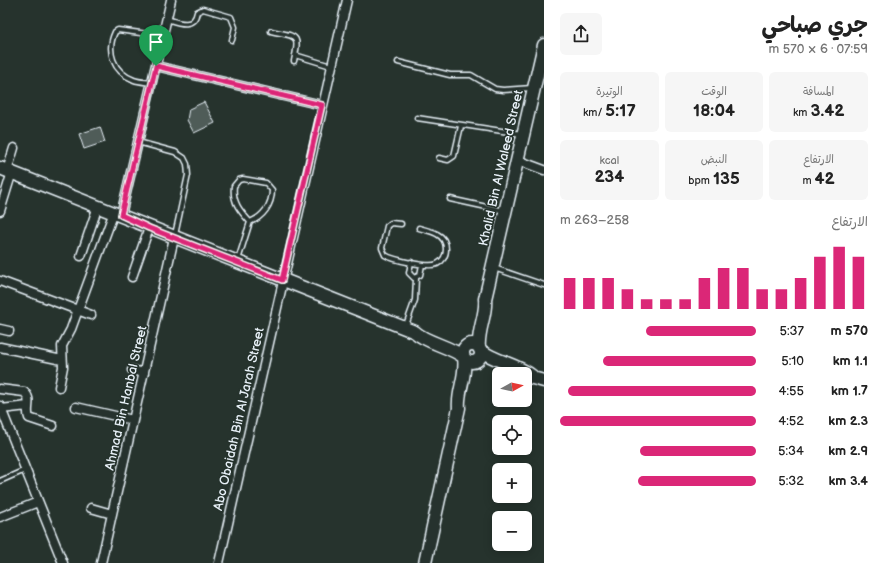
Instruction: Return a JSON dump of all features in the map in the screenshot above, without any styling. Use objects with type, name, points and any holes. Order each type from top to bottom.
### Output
[{"type":"street","points":[[58,387],[63,367],[62,346],[71,329],[117,214],[138,142],[171,0]]},
{"type":"street","name":"Abo Obaidah Bin Al Jarah Street","points":[[219,563],[346,0]]},
{"type":"street","name":"Khalid Bin Al Waleed Street","points":[[474,347],[479,336],[485,299],[544,45]]},
{"type":"street","points":[[156,66],[322,105]]},
{"type":"street","points":[[0,211],[7,170],[14,148]]},
{"type":"street","points":[[517,160],[544,170]]},
{"type":"street","points":[[7,170],[174,238],[410,330],[420,336],[448,347],[470,360],[494,364],[502,367]]},
{"type":"street","points":[[81,256],[98,206]]},
{"type":"street","points":[[132,277],[149,228]]},
{"type":"street","name":"Ahmad Bin Hanbal Street","points":[[101,563],[174,238]]},
{"type":"street","points":[[0,281],[91,315]]},
{"type":"street","points":[[0,329],[8,331]]},
{"type":"street","points":[[410,330],[422,332],[448,342],[474,347],[495,359],[514,367]]},
{"type":"street","points":[[0,347],[62,360]]},
{"type":"street","points":[[470,360],[480,356],[474,347]]},
{"type":"street","points":[[425,563],[459,408],[464,400],[469,375],[470,360],[464,350],[474,347]]},
{"type":"street","points":[[132,370],[144,374]]},
{"type":"street","points":[[532,377],[544,381]]},
{"type":"street","points":[[0,389],[24,392],[28,397],[29,418],[53,426]]},
{"type":"street","points":[[28,406],[1,408],[2,420],[26,470],[63,563]]},
{"type":"street","points":[[76,407],[133,420]]},
{"type":"street","points":[[0,517],[38,502]]},
{"type":"street","points":[[91,508],[112,514]]},
{"type":"lane","points":[[167,19],[190,24],[196,18],[197,12],[203,9],[231,17],[235,27],[232,40]]},
{"type":"lane","points":[[152,83],[134,80],[123,74],[111,57],[110,50],[113,36],[118,30],[163,36]]},
{"type":"lane","points":[[271,31],[293,36],[297,39],[294,61]]},
{"type":"lane","points":[[295,55],[331,66]]},
{"type":"lane","points":[[398,62],[450,75],[471,75],[495,89],[503,90],[534,88]]},
{"type":"lane","points":[[417,118],[461,126],[523,134]]},
{"type":"lane","points":[[439,158],[448,160],[454,156],[461,126]]},
{"type":"lane","points":[[138,142],[175,152],[184,158],[187,164],[188,175],[174,238]]},
{"type":"lane","points":[[239,180],[266,183],[272,190],[267,210],[258,219],[250,222],[236,205],[234,198],[234,186],[239,180]]},
{"type":"lane","points":[[450,199],[505,211]]},
{"type":"lane","points":[[237,262],[250,222]]},
{"type":"lane","points":[[401,224],[388,224],[382,251],[387,257],[433,266],[440,262],[445,256],[446,248],[444,240],[438,234],[419,228]]},
{"type":"lane","points":[[411,262],[409,273],[411,277],[416,278]]},
{"type":"lane","points":[[410,330],[415,300],[416,278],[420,275],[422,265]]},
{"type":"lane","points":[[492,268],[544,285]]},
{"type":"lane","points":[[0,481],[26,470]]},
{"type":"building","points":[[204,102],[215,123],[194,133],[187,120],[189,109]]},
{"type":"building","points":[[100,127],[105,142],[84,149],[79,134]]},
{"type":"route","points":[[156,66],[322,105],[282,280],[149,228],[121,215],[156,66]]}]
